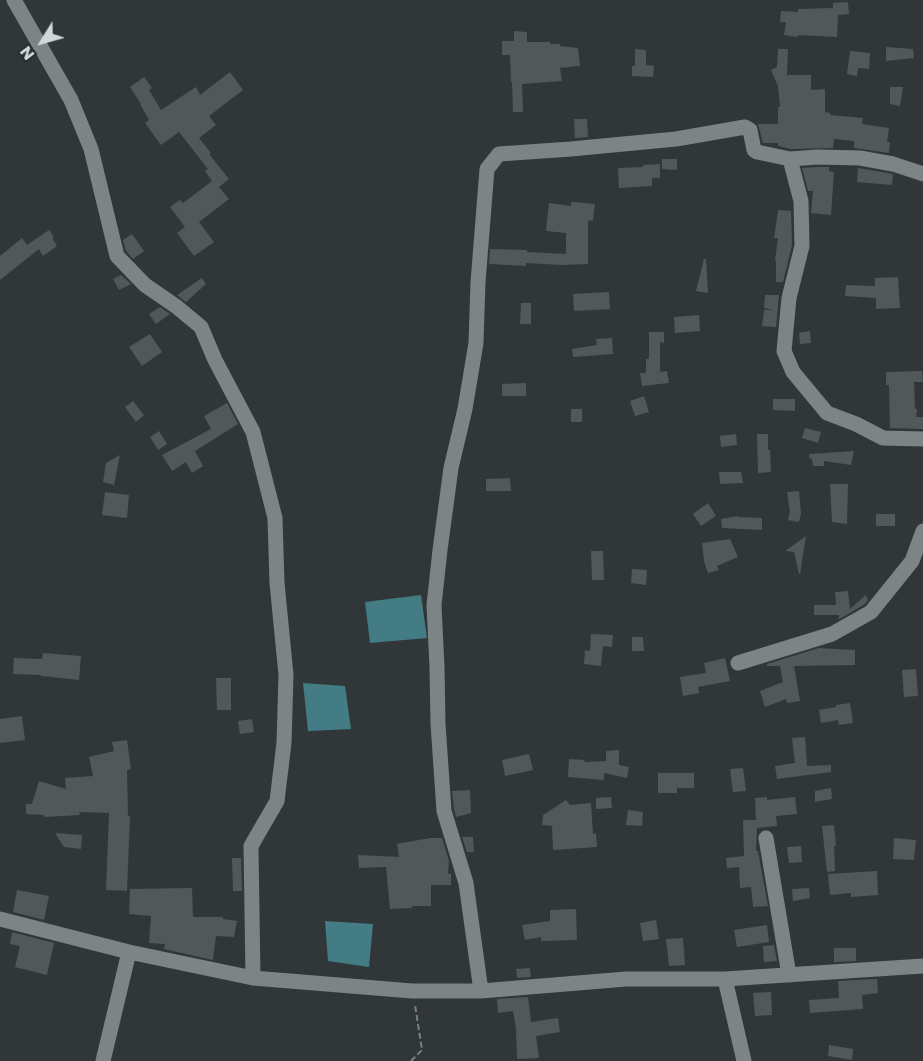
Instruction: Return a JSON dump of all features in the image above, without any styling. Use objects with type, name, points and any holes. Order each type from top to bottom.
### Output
[{"type":"street","points":[[14,0],[71,100],[92,149],[117,256],[145,285],[201,327],[215,360],[253,432],[275,518],[286,675],[284,743],[277,801],[251,846],[253,978]]},
{"type":"street","points":[[481,991],[466,883],[444,811],[434,606],[451,468],[465,408],[476,343],[478,282],[487,169],[499,154],[676,139],[745,127],[750,130],[754,150],[757,152],[790,159],[860,158],[893,164],[923,174]]},
{"type":"street","points":[[790,159],[801,201],[802,246],[789,298],[784,351],[793,372],[826,413],[856,424],[883,438],[923,439]]},
{"type":"street","points":[[738,663],[832,634],[871,612],[912,561],[923,531]]},
{"type":"street","points":[[766,838],[789,975]]},
{"type":"street","points":[[0,919],[129,952],[253,978],[412,991],[481,991],[627,979],[725,979],[923,966]]},
{"type":"street","points":[[103,1061],[129,952]]},
{"type":"street","points":[[725,979],[744,1061]]},
{"type":"path","points":[[411,1061],[422,1050],[412,991]]},
{"type":"shaded area","points":[[421,595],[427,638],[370,643],[365,602]]},
{"type":"shaded area","points":[[303,683],[345,686],[351,729],[308,731]]},
{"type":"shaded area","points":[[325,921],[373,924],[369,967],[328,961]]},
{"type":"building","points":[[848,2],[849,14],[838,15],[837,37],[784,35],[786,22],[780,22],[781,11],[798,12],[798,9],[833,8],[833,3]]},
{"type":"building","points":[[514,31],[527,32],[527,42],[550,42],[550,44],[578,48],[580,66],[560,68],[562,81],[522,84],[523,112],[513,112],[510,55],[502,55],[502,41],[514,41]]},
{"type":"building","points":[[886,47],[913,49],[914,58],[886,61]]},
{"type":"building","points":[[635,49],[646,50],[646,65],[654,66],[653,77],[632,76],[632,66],[635,66]]},
{"type":"building","points":[[778,49],[788,49],[787,75],[811,75],[811,90],[825,89],[825,112],[830,115],[863,118],[862,124],[889,128],[887,142],[890,142],[889,153],[854,148],[854,141],[834,139],[833,148],[791,149],[778,146],[778,143],[763,143],[758,124],[778,124],[778,107],[780,107],[778,86],[771,70],[777,67]]},
{"type":"building","points":[[850,51],[870,53],[869,69],[858,68],[857,76],[847,74]]},
{"type":"building","points":[[230,72],[243,90],[209,116],[216,125],[199,138],[229,179],[219,187],[229,199],[199,222],[214,242],[194,256],[177,233],[185,227],[170,207],[180,200],[183,203],[212,181],[205,171],[208,169],[179,132],[161,145],[145,123],[149,120],[130,87],[144,77],[152,88],[149,90],[161,110],[196,87],[200,95]]},
{"type":"building","points":[[890,87],[903,87],[900,106],[890,104]]},
{"type":"building","points":[[574,119],[587,119],[588,137],[575,138]]},
{"type":"building","points":[[662,159],[677,159],[677,170],[662,169]]},
{"type":"building","points":[[660,164],[660,178],[652,178],[652,186],[619,188],[618,168]]},
{"type":"building","points":[[829,167],[829,171],[834,172],[831,215],[811,213],[813,191],[808,191],[802,168]]},
{"type":"building","points":[[858,168],[893,174],[892,185],[857,182]]},
{"type":"building","points":[[571,202],[595,204],[593,221],[588,220],[588,264],[526,263],[526,266],[489,264],[490,249],[566,254],[566,233],[546,231],[549,203],[571,206]]},
{"type":"building","points":[[778,210],[791,211],[792,245],[783,282],[776,282],[775,260],[778,238],[774,238]]},
{"type":"building","points":[[49,230],[57,246],[43,256],[39,249],[0,280],[0,256],[22,238],[27,245]]},
{"type":"building","points":[[132,234],[144,251],[133,259],[126,251],[123,240]]},
{"type":"building","points":[[704,259],[706,259],[708,293],[696,291]]},
{"type":"building","points":[[121,275],[131,284],[119,290],[113,279]]},
{"type":"building","points":[[898,277],[900,308],[876,309],[876,298],[845,296],[846,285],[875,286],[875,278]]},
{"type":"building","points":[[202,278],[206,284],[186,302],[177,295]]},
{"type":"building","points":[[609,292],[610,309],[574,311],[573,294]]},
{"type":"building","points":[[765,295],[779,295],[776,327],[762,326],[764,310],[773,310],[764,308]]},
{"type":"building","points":[[521,303],[531,303],[531,324],[520,324]]},
{"type":"building","points":[[160,307],[170,314],[156,324],[149,314]]},
{"type":"building","points":[[699,315],[700,331],[675,333],[674,317]]},
{"type":"building","points":[[810,331],[811,343],[800,344],[799,333]]},
{"type":"building","points":[[649,332],[664,332],[664,343],[660,342],[660,372],[667,371],[669,383],[642,386],[640,373],[646,373],[646,359],[649,359]]},
{"type":"building","points":[[150,334],[162,352],[142,366],[129,347]]},
{"type":"building","points":[[612,338],[613,354],[573,357],[572,349],[597,345],[596,339]]},
{"type":"building","points":[[922,371],[923,382],[914,382],[916,417],[923,417],[923,429],[890,428],[889,385],[886,385],[886,372]]},
{"type":"building","points":[[526,383],[526,396],[502,396],[502,384]]},
{"type":"building","points":[[644,396],[649,412],[635,416],[630,401]]},
{"type":"building","points":[[773,399],[795,399],[795,411],[773,410]]},
{"type":"building","points":[[133,401],[144,415],[136,422],[125,407]]},
{"type":"building","points":[[227,403],[238,424],[195,451],[203,466],[192,473],[186,462],[172,471],[162,455],[211,429],[204,416]]},
{"type":"building","points":[[571,409],[582,409],[582,422],[571,422]]},
{"type":"building","points":[[805,428],[821,432],[818,443],[802,438]]},
{"type":"building","points":[[159,431],[167,444],[158,450],[150,437]]},
{"type":"building","points":[[736,434],[737,445],[721,447],[720,436]]},
{"type":"building","points":[[757,434],[768,434],[771,472],[758,473]]},
{"type":"building","points":[[854,451],[851,465],[824,461],[824,466],[813,466],[812,459],[809,458],[809,454]]},
{"type":"building","points":[[120,455],[114,485],[103,482],[106,463]]},
{"type":"building","points":[[719,472],[741,472],[743,483],[720,484]]},
{"type":"building","points":[[510,478],[511,491],[486,491],[486,479]]},
{"type":"building","points":[[830,484],[848,484],[847,524],[832,522]]},
{"type":"building","points":[[799,491],[801,513],[799,522],[788,520],[790,512],[787,492]]},
{"type":"building","points":[[105,492],[129,495],[127,518],[102,515]]},
{"type":"building","points":[[708,503],[716,516],[701,526],[693,514]]},
{"type":"building","points":[[876,514],[895,514],[895,526],[876,526]]},
{"type":"building","points":[[738,516],[762,518],[762,530],[722,528],[721,519]]},
{"type":"building","points":[[806,536],[799,574],[794,552],[785,551]]},
{"type":"building","points":[[730,539],[738,557],[717,566],[719,570],[708,573],[702,543]]},
{"type":"building","points":[[591,551],[603,551],[604,580],[592,580]]},
{"type":"building","points":[[632,569],[647,570],[646,585],[631,583]]},
{"type":"building","points":[[848,591],[850,609],[866,595],[868,600],[838,620],[839,615],[814,615],[814,605],[836,605],[835,592]]},
{"type":"building","points":[[591,634],[613,635],[612,647],[603,646],[601,666],[584,664],[585,650],[590,651]]},
{"type":"building","points":[[632,637],[643,637],[644,651],[632,651]]},
{"type":"building","points":[[819,648],[855,650],[855,665],[794,666],[800,701],[787,703],[786,699],[765,707],[760,691],[783,682],[780,666],[767,666],[767,664]]},
{"type":"building","points":[[43,653],[81,656],[79,680],[13,674],[14,658],[42,659]]},
{"type":"building","points":[[725,658],[730,681],[698,687],[699,693],[683,696],[680,677],[706,673],[704,663]]},
{"type":"building","points":[[916,669],[918,696],[904,697],[902,670]]},
{"type":"building","points":[[216,678],[231,678],[231,710],[217,710]]},
{"type":"building","points":[[850,703],[853,723],[839,725],[838,720],[821,723],[819,710]]},
{"type":"building","points":[[22,716],[25,740],[0,743],[0,719]]},
{"type":"building","points":[[252,719],[254,732],[240,734],[238,721]]},
{"type":"building","points":[[805,737],[807,766],[831,765],[831,772],[777,779],[775,766],[795,763],[792,738]]},
{"type":"building","points":[[127,740],[131,769],[127,770],[128,816],[130,816],[127,891],[106,890],[109,813],[79,812],[80,815],[45,817],[26,814],[26,804],[32,804],[39,781],[66,789],[65,778],[93,776],[89,757],[114,751],[112,742]]},
{"type":"building","points":[[619,750],[619,765],[629,767],[627,778],[604,773],[604,780],[568,777],[569,759],[585,760],[584,762],[606,761],[606,751]]},
{"type":"building","points":[[529,754],[533,770],[505,776],[502,760]]},
{"type":"building","points":[[743,768],[746,791],[733,792],[730,769]]},
{"type":"building","points":[[658,773],[694,773],[694,788],[677,788],[677,793],[658,793]]},
{"type":"building","points":[[831,788],[832,799],[815,802],[815,791]]},
{"type":"building","points":[[470,790],[471,813],[456,817],[452,791]]},
{"type":"building","points":[[611,797],[612,808],[596,809],[596,798]]},
{"type":"building","points":[[767,797],[767,800],[795,797],[797,814],[776,816],[777,826],[757,828],[757,826],[756,851],[758,851],[768,906],[753,907],[751,887],[740,888],[739,867],[727,868],[726,858],[744,856],[743,820],[756,820],[755,798]]},
{"type":"building","points":[[566,800],[570,805],[591,803],[593,834],[596,833],[597,847],[553,850],[552,826],[542,825],[543,815]]},
{"type":"building","points":[[628,810],[643,812],[642,826],[626,825]]},
{"type":"building","points":[[834,825],[835,871],[827,872],[822,826]]},
{"type":"building","points":[[55,833],[82,835],[81,849],[64,847]]},
{"type":"building","points":[[462,837],[473,837],[474,852],[467,852]]},
{"type":"building","points":[[442,838],[449,861],[448,874],[451,874],[451,885],[431,885],[431,906],[390,909],[386,867],[359,868],[358,855],[399,857],[397,844]]},
{"type":"building","points":[[894,838],[916,840],[914,860],[893,859]]},
{"type":"building","points":[[801,846],[802,862],[789,863],[787,847]]},
{"type":"building","points":[[232,858],[241,858],[242,891],[233,891]]},
{"type":"building","points":[[877,871],[878,895],[851,897],[851,893],[830,895],[828,874]]},
{"type":"building","points":[[192,888],[193,917],[223,917],[223,919],[237,921],[234,937],[216,936],[213,960],[164,949],[165,944],[149,943],[151,916],[129,914],[130,889]]},
{"type":"building","points":[[809,888],[810,898],[793,901],[792,889]]},
{"type":"building","points":[[17,890],[49,896],[44,920],[13,912]]},
{"type":"building","points":[[576,909],[577,940],[541,941],[541,937],[525,940],[522,925],[550,921],[550,910]]},
{"type":"building","points":[[656,920],[659,939],[643,941],[640,923]]},
{"type":"building","points":[[767,925],[769,942],[737,947],[734,930]]},
{"type":"building","points":[[12,932],[54,943],[47,975],[15,967],[20,946],[10,944]]},
{"type":"building","points":[[683,938],[685,965],[669,966],[666,939]]},
{"type":"building","points":[[774,945],[777,961],[764,962],[763,946]]},
{"type":"building","points":[[834,948],[856,948],[856,961],[834,962]]},
{"type":"building","points":[[530,968],[531,977],[517,978],[516,969]]},
{"type":"building","points":[[877,979],[878,993],[862,995],[863,1009],[810,1013],[809,1000],[839,998],[838,981]]},
{"type":"building","points":[[771,992],[772,1015],[755,1016],[753,993]]},
{"type":"building","points":[[528,997],[531,1022],[558,1018],[560,1032],[536,1036],[539,1058],[517,1059],[513,1011],[498,1013],[497,999]]},
{"type":"building","points":[[829,1045],[853,1049],[852,1060],[828,1056]]}]
